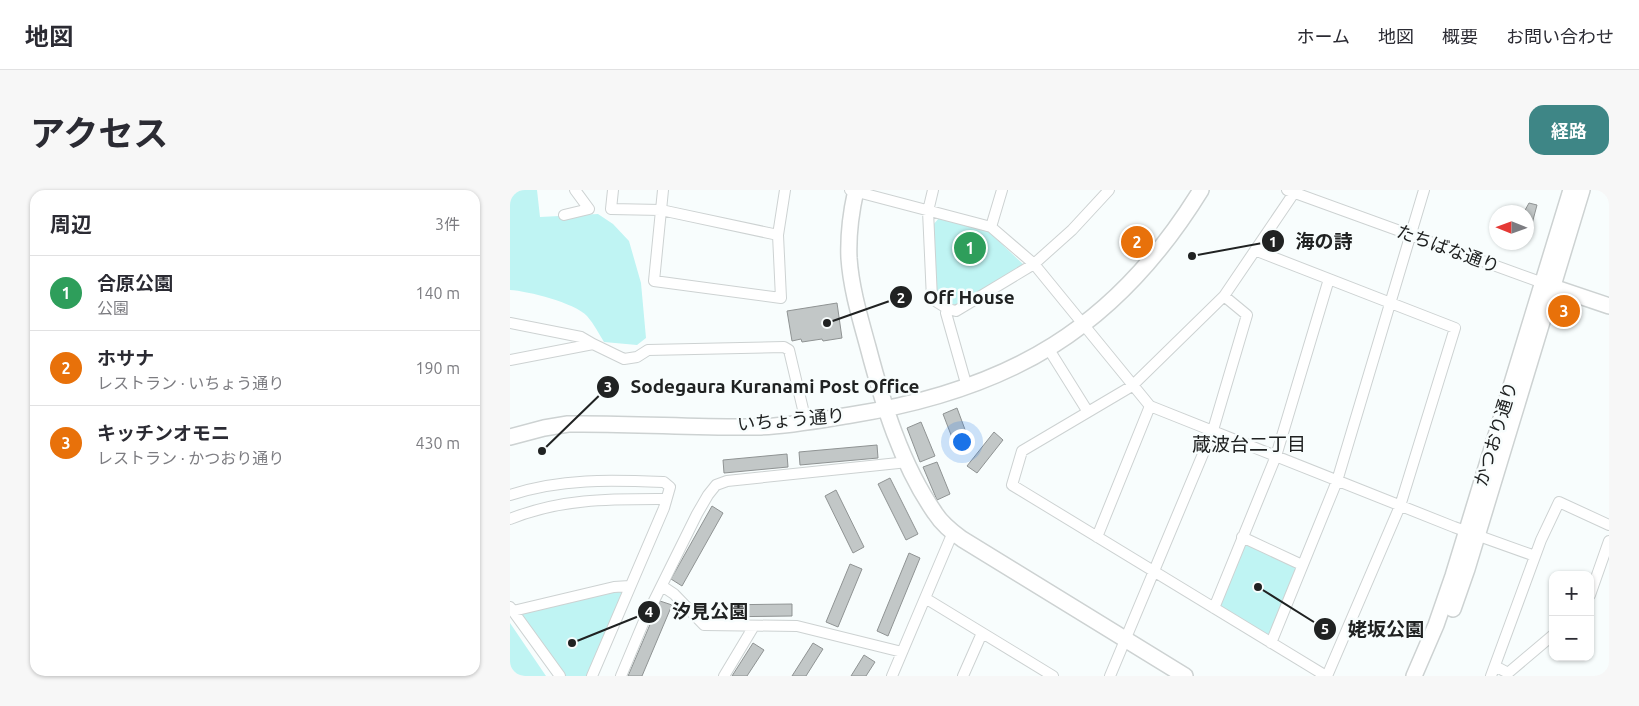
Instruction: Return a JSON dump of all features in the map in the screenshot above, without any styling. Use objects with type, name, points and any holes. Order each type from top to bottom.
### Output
[{"type":"street","points":[[564,215],[589,209],[575,190]]},
{"type":"street","points":[[612,190],[611,209],[661,210],[778,235]]},
{"type":"street","points":[[663,190],[654,281],[781,298],[778,235],[785,190]]},
{"type":"street","points":[[1185,676],[953,532],[935,514],[908,462],[886,410],[861,322],[852,284],[849,236],[854,190],[991,227],[1034,264],[1150,406],[1400,506],[1535,556]]},
{"type":"street","points":[[932,190],[928,211],[932,299],[948,309],[956,311],[1034,264],[1072,230],[1108,190]]},
{"type":"street","points":[[991,227],[1002,190]]},
{"type":"street","name":"いちょう通り","points":[[510,437],[568,424],[758,427],[806,422],[886,410],[967,387],[1027,362],[1084,324],[1124,290],[1153,259],[1177,228],[1200,190]]},
{"type":"street","points":[[1272,643],[1337,481],[1424,190]]},
{"type":"street","name":"かつおり通り","points":[[1548,285],[1571,190]]},
{"type":"street","name":"かつおり通り","points":[[1425,676],[1444,632],[1472,533],[1548,285],[1582,190]]},
{"type":"street","points":[[1257,250],[1329,280],[1455,328],[1400,506],[1326,676],[1012,485],[1022,451],[1132,386],[1224,296],[1257,250],[1293,191]]},
{"type":"street","name":"たちばな通り","points":[[1293,191],[1609,306]]},
{"type":"street","points":[[1214,608],[1276,456],[1329,280]]},
{"type":"street","points":[[1110,676],[1213,430],[1247,315],[1224,296]]},
{"type":"street","points":[[948,309],[946,313],[967,387]]},
{"type":"street","points":[[510,323],[581,337],[624,359],[637,357],[648,350],[784,347],[789,350],[806,422]]},
{"type":"street","points":[[510,360],[592,344]]},
{"type":"street","points":[[1048,348],[1088,412]]},
{"type":"street","points":[[1097,537],[1150,406]]},
{"type":"street","points":[[621,676],[662,586],[701,508],[716,486],[727,481],[908,462]]},
{"type":"street","points":[[510,495],[534,487],[584,480],[664,482],[670,487],[592,676]]},
{"type":"street","points":[[510,520],[523,514],[591,500],[666,499]]},
{"type":"street","points":[[1549,638],[1508,673],[1493,671],[1535,556],[1559,502],[1609,525]]},
{"type":"street","points":[[892,676],[953,532]]},
{"type":"street","name":"かつおり通り","points":[[1414,676],[1472,533]]},
{"type":"street","points":[[1242,537],[1302,565]]},
{"type":"street","points":[[1594,584],[1609,541]]},
{"type":"street","points":[[560,676],[511,609],[614,587],[630,586]]},
{"type":"street","points":[[662,586],[674,594],[704,624],[797,626],[902,652]]},
{"type":"street","points":[[925,598],[982,633],[1035,672],[1052,676]]},
{"type":"street","points":[[724,676],[754,626]]},
{"type":"street","points":[[964,676],[982,633]]},
{"type":"shaded area","points":[[510,190],[537,190],[540,217],[598,214],[613,224],[629,241],[641,283],[646,338],[637,345],[604,342],[590,319],[581,311],[562,302],[510,290]]},
{"type":"shaded area","points":[[940,217],[988,231],[1025,266],[957,305],[948,304],[934,294],[932,226]]},
{"type":"shaded area","points":[[1242,537],[1302,565],[1271,643],[1214,608]]},
{"type":"shaded area","points":[[630,586],[592,676],[562,676],[513,611]]},
{"type":"shaded area","points":[[510,623],[546,676],[510,676]]},
{"type":"building","points":[[1529,203],[1537,205],[1534,216],[1534,205],[1528,205]]},
{"type":"building","points":[[837,303],[842,338],[823,341],[822,339],[802,342],[801,339],[792,341],[787,311]]},
{"type":"building","points":[[957,408],[970,443],[956,448],[943,414]]},
{"type":"building","points":[[921,422],[935,456],[920,462],[907,428]]},
{"type":"building","points":[[994,432],[1003,440],[977,473],[967,466]]},
{"type":"building","points":[[877,445],[878,458],[800,465],[799,452]]},
{"type":"building","points":[[787,454],[788,467],[724,473],[723,460]]},
{"type":"building","points":[[937,462],[950,494],[937,500],[923,467]]},
{"type":"building","points":[[890,478],[918,534],[906,540],[878,484]]},
{"type":"building","points":[[836,490],[864,547],[853,553],[825,496]]},
{"type":"building","points":[[712,506],[723,513],[682,586],[671,579]]},
{"type":"building","points":[[909,553],[920,558],[888,636],[877,631]]},
{"type":"building","points":[[850,564],[862,569],[838,627],[826,622]]},
{"type":"building","points":[[660,601],[672,605],[642,676],[628,676]]},
{"type":"building","points":[[792,604],[792,616],[715,617],[715,605]]},
{"type":"building","points":[[753,643],[764,650],[747,676],[732,676]]},
{"type":"building","points":[[813,643],[823,649],[806,676],[792,676]]},
{"type":"building","points":[[864,655],[875,662],[866,676],[851,676]]},
{"type":"place","name":"ホサナ","points":[[1137,242]]},
{"type":"place","name":"合原公園","points":[[970,248]]},
{"type":"place","name":"海の詩","points":[[1192,256]]},
{"type":"place","name":"キッチンオモニ","points":[[1564,311]]},
{"type":"place","name":"Off House","points":[[827,323]]},
{"type":"place","name":"Sodegaura Kuranami Post Office","points":[[542,451]]},
{"type":"place","name":"姥坂公園","points":[[1258,587]]},
{"type":"place","name":"汐見公園","points":[[572,643]]},
{"type":"district","name":"蔵波台二丁目","points":[[1249,444]]}]
